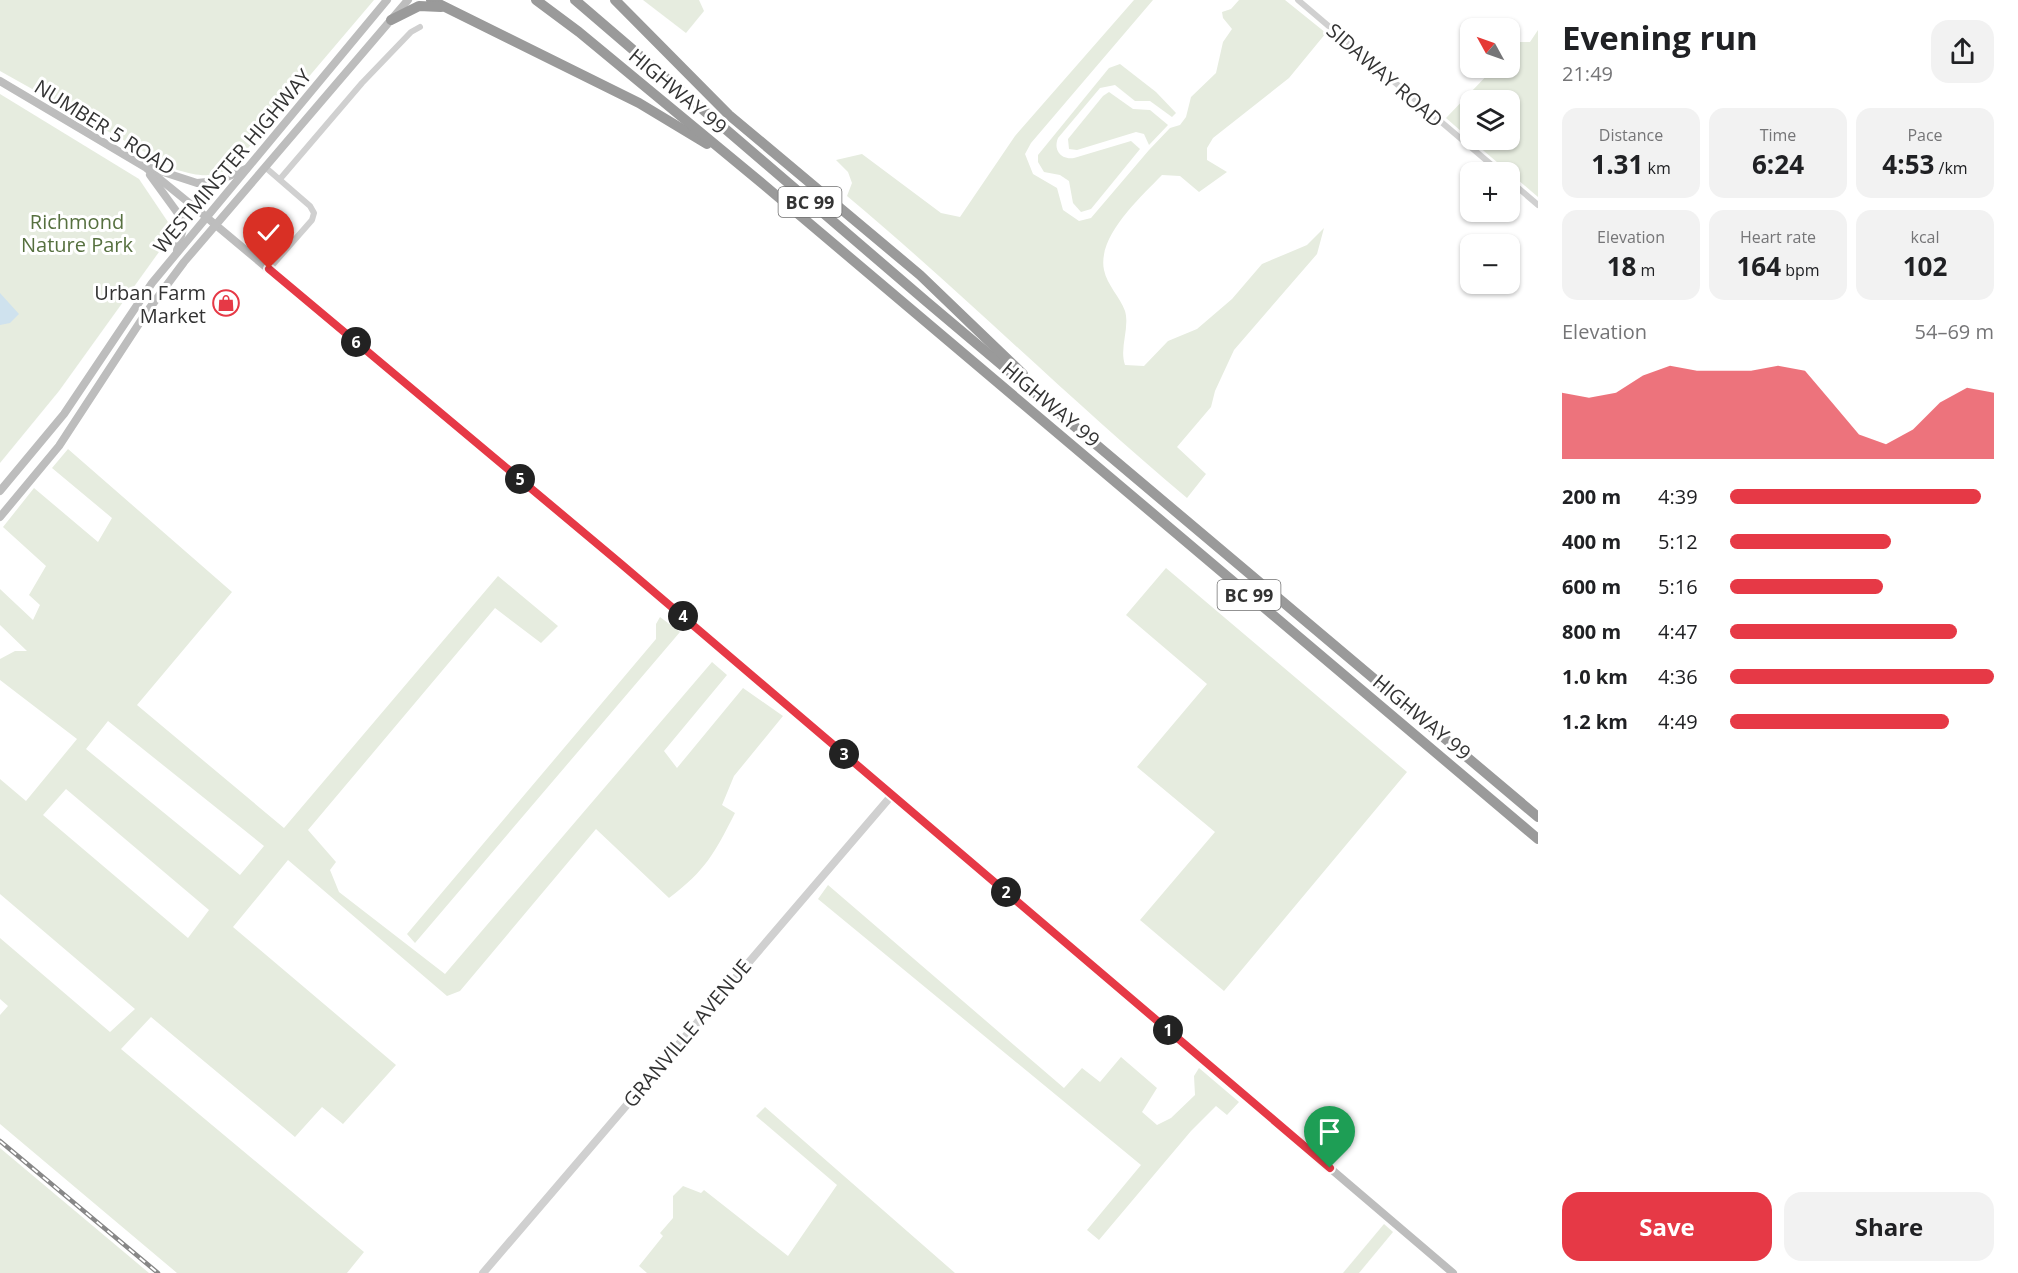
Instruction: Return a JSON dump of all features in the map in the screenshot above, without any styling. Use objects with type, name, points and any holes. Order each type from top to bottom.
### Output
[{"type":"highway","points":[[431,0],[441,7],[639,103],[723,152]]},
{"type":"highway","name":"HIGHWAY 99","points":[[536,0],[579,32],[723,152],[1538,839]]},
{"type":"highway","name":"HIGHWAY 99","points":[[575,0],[1538,817]]},
{"type":"highway","points":[[615,0],[729,115],[920,275],[1020,370],[1047,402]]},
{"type":"highway","points":[[391,20],[419,6],[441,7]]},
{"type":"main road","name":"WESTMINSTER HIGHWAY","points":[[0,491],[64,414],[130,314],[175,255],[387,0]]},
{"type":"main road","name":"WESTMINSTER HIGHWAY","points":[[0,517],[59,446],[146,313],[216,225],[408,0]]},
{"type":"main road","name":"NUMBER 5 ROAD","points":[[0,81],[145,167],[216,225],[1454,1273]]},
{"type":"main road","points":[[145,167],[197,183],[216,181],[247,169]]},
{"type":"main road","points":[[145,167],[182,219],[183,229],[175,255]]},
{"type":"street","name":"SIDAWAY ROAD","points":[[1298,0],[1488,162]]},
{"type":"street","points":[[280,180],[362,83],[411,32],[420,27]]},
{"type":"street","name":"WESTMINSTER HIGHWAY","points":[[265,167],[310,206],[314,217],[269,269]]},
{"type":"street","points":[[1520,189],[1538,205]]},
{"type":"street","name":"GRANVILLE AVENUE","points":[[483,1273],[892,795]]},
{"type":"green space","points":[[0,0],[374,0],[232,167],[212,175],[205,175],[177,170],[0,71]]},
{"type":"green space","points":[[643,0],[699,0],[704,11],[686,33]]},
{"type":"green space","points":[[1134,0],[1153,0],[1031,143],[1025,154],[1033,174],[1057,188],[1063,210],[1079,221],[1091,218],[1149,150],[1170,128],[1180,125],[1186,117],[1191,97],[1216,73],[1223,42],[1232,29],[1223,18],[1222,12],[1231,9],[1239,0],[1285,0],[1326,33],[1289,78],[1213,138],[1207,148],[1207,160],[1227,172],[1199,192],[1180,176],[1162,175],[1122,218],[1107,244],[1104,270],[1125,311],[1123,358],[1125,365],[1144,366],[1168,341],[1197,329],[1232,299],[1262,264],[1307,245],[1324,228],[1317,254],[1234,350],[1215,391],[1211,407],[1177,447],[1206,474],[1187,498],[847,196],[852,183],[848,172],[836,160],[862,154],[941,213],[960,217],[1015,136]]},
{"type":"green space","points":[[1538,30],[1538,197],[1520,182],[1520,162],[1497,162],[1483,150],[1520,150],[1520,90],[1473,90],[1484,78],[1520,78],[1520,42],[1530,42]]},
{"type":"green space","points":[[1120,64],[1156,92],[1176,113],[1172,117],[1150,101],[1135,101],[1115,85],[1100,88],[1058,138],[1057,150],[1062,156],[1074,158],[1131,141],[1140,149],[1091,209],[1081,212],[1073,203],[1069,181],[1060,175],[1044,172],[1038,162],[1038,155],[1109,68]]},
{"type":"green space","points":[[1109,92],[1133,109],[1150,110],[1168,125],[1149,145],[1144,134],[1136,132],[1077,150],[1069,149],[1068,139],[1103,96]]},
{"type":"green space","name":"Richmond Nature Park","points":[[0,94],[139,179],[174,231],[59,391],[0,463]]},
{"type":"green space","points":[[1460,103],[1460,130],[1446,118]]},
{"type":"green space","points":[[68,449],[232,592],[137,705],[284,828],[498,576],[558,626],[541,643],[495,608],[308,830],[336,862],[330,870],[339,892],[445,974],[712,662],[727,675],[664,751],[677,768],[743,688],[783,716],[734,776],[722,805],[735,813],[721,840],[701,870],[682,888],[669,898],[596,829],[460,991],[447,996],[288,860],[233,927],[396,1065],[343,1124],[322,1107],[295,1137],[151,1017],[121,1049],[364,1252],[347,1273],[177,1273],[0,1124],[0,1015],[8,1006],[0,999],[0,938],[110,1032],[135,1009],[0,894],[0,779],[26,801],[77,739],[0,680],[0,659],[15,651],[27,651],[0,625],[0,589],[33,620],[40,605],[29,595],[46,566],[3,527],[34,488],[98,542],[112,518],[52,468]],"holes":[[[108,721],[264,846],[240,875],[86,749]],[[66,789],[209,910],[188,938],[43,815]]]},
{"type":"green space","points":[[1166,568],[1407,772],[1224,991],[1140,920],[1215,832],[1137,767],[1207,684],[1126,615]]},
{"type":"green space","points":[[660,617],[680,632],[415,943],[407,934],[656,639],[656,624]]},
{"type":"green space","points":[[828,885],[1064,1088],[1082,1068],[1100,1082],[1121,1057],[1157,1088],[1142,1112],[1157,1125],[1171,1118],[1195,1095],[1194,1076],[1199,1068],[1239,1102],[1227,1115],[1216,1106],[1191,1131],[1099,1240],[1087,1230],[1141,1165],[818,899]]},
{"type":"green space","points":[[765,1107],[955,1273],[647,1273],[639,1266],[663,1236],[660,1233],[673,1218],[673,1196],[683,1186],[701,1193],[704,1190],[788,1256],[837,1185],[756,1116]]},
{"type":"green space","points":[[0,1148],[149,1273],[0,1273]]},
{"type":"green space","points":[[1384,1224],[1393,1232],[1359,1273],[1343,1273]]},
{"type":"water","points":[[0,293],[19,314],[10,323],[0,325]]},
{"type":"railway","points":[[0,1141],[158,1273]]},
{"type":"place","name":"Urban Farm Market","points":[[226,303]]},
{"type":"route","points":[[269,269],[620,563],[1330,1168]]}]
